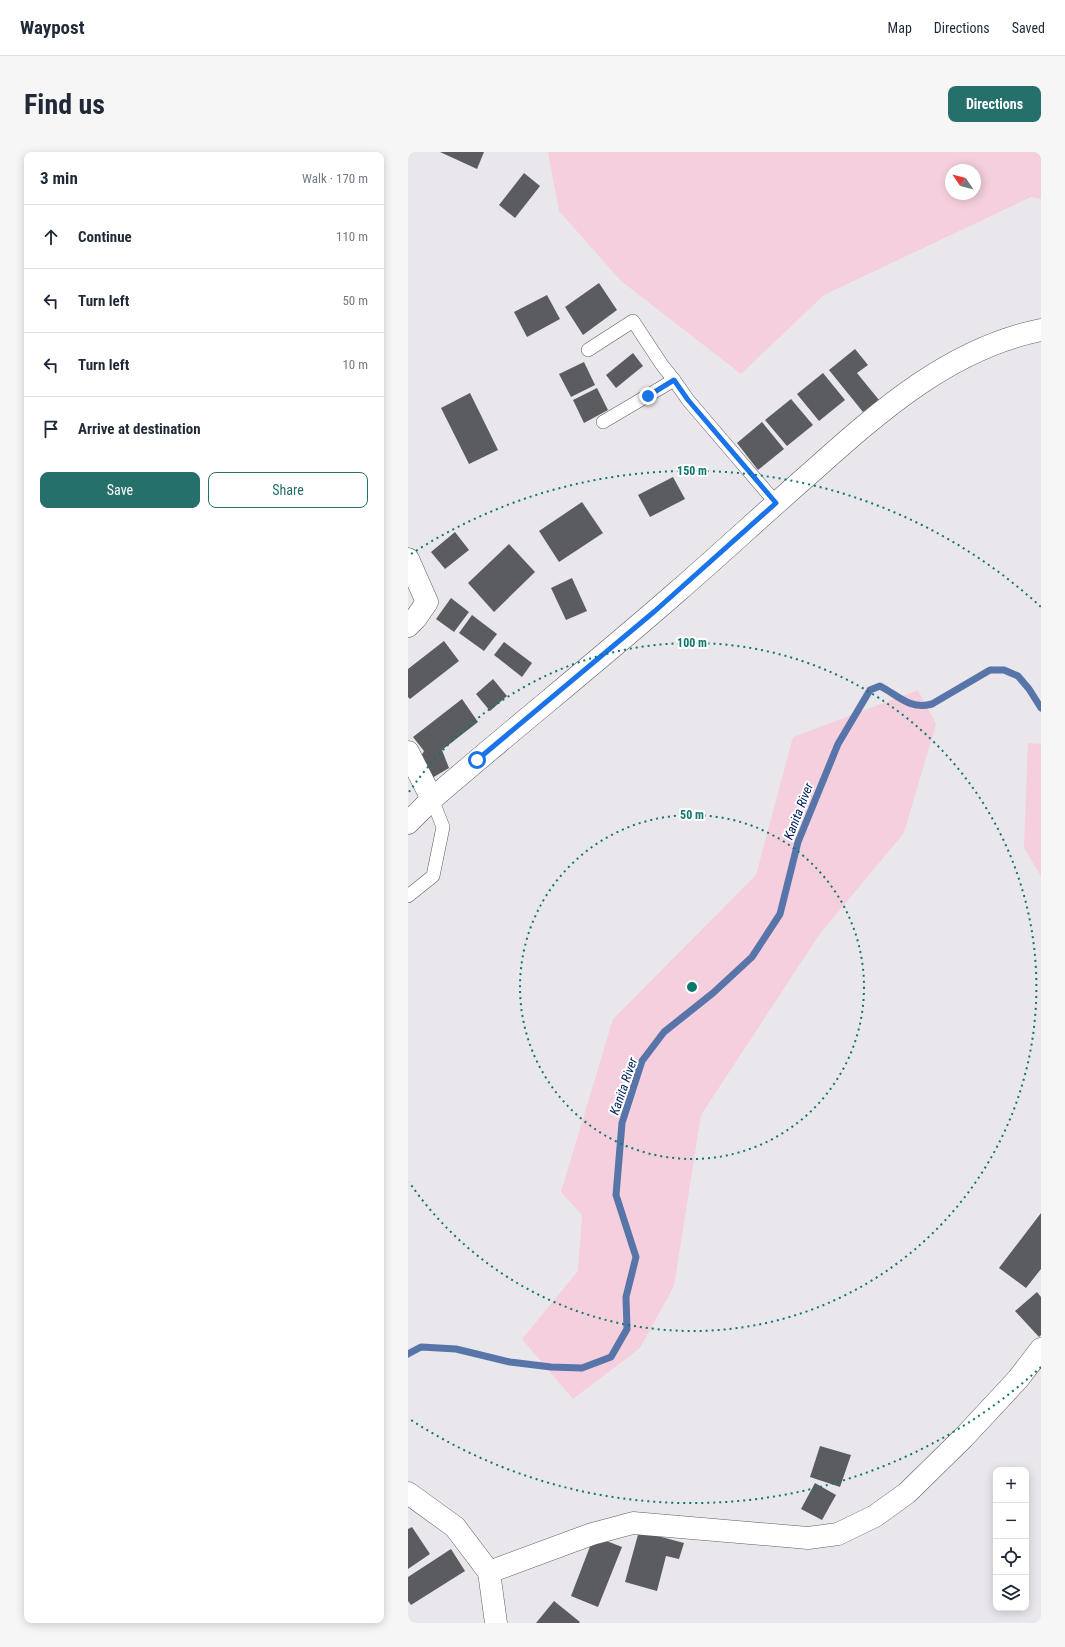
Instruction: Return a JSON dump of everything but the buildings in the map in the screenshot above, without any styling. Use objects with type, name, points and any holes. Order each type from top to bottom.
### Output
[{"type":"street","points":[[408,822],[432,799],[655,611],[858,431],[896,400],[932,375],[968,355],[1041,330]]},
{"type":"street","points":[[408,559],[427,602],[416,618],[408,626]]},
{"type":"street","points":[[408,752],[432,799]]},
{"type":"street","points":[[489,1572],[592,1534],[633,1523],[808,1538],[838,1534],[875,1516],[907,1493],[1018,1379],[1041,1349]]},
{"type":"street","points":[[408,1493],[455,1527],[489,1572],[496,1623]]},
{"type":"lane","points":[[588,350],[633,321],[662,365],[688,400],[776,503]]},
{"type":"lane","points":[[603,422],[674,380]]},
{"type":"lane","points":[[408,896],[433,876],[443,827],[432,799]]},
{"type":"shaded area","points":[[548,152],[1041,152],[1041,199],[1031,197],[824,295],[741,374],[621,281],[559,211]]},
{"type":"shaded area","points":[[918,690],[936,724],[904,833],[819,935],[701,1115],[674,1286],[640,1348],[573,1399],[522,1339],[578,1271],[582,1215],[561,1192],[613,1019],[756,875],[793,737]]},
{"type":"shaded area","points":[[1028,743],[1041,744],[1041,876],[1024,848]]},
{"type":"waterway","name":"Kanita River","points":[[408,1354],[421,1347],[456,1349],[510,1362],[551,1367],[582,1368],[611,1357],[627,1329],[626,1297],[636,1257],[616,1195],[622,1123],[642,1061],[664,1032],[713,993],[752,957],[780,914],[798,842],[838,744],[870,690],[880,686],[911,704],[932,704],[990,670],[1004,670],[1018,676],[1029,689],[1041,708]]},
{"type":"route","points":[[477,760],[655,611],[714,560],[776,503],[688,400],[674,380],[648,396]]}]
